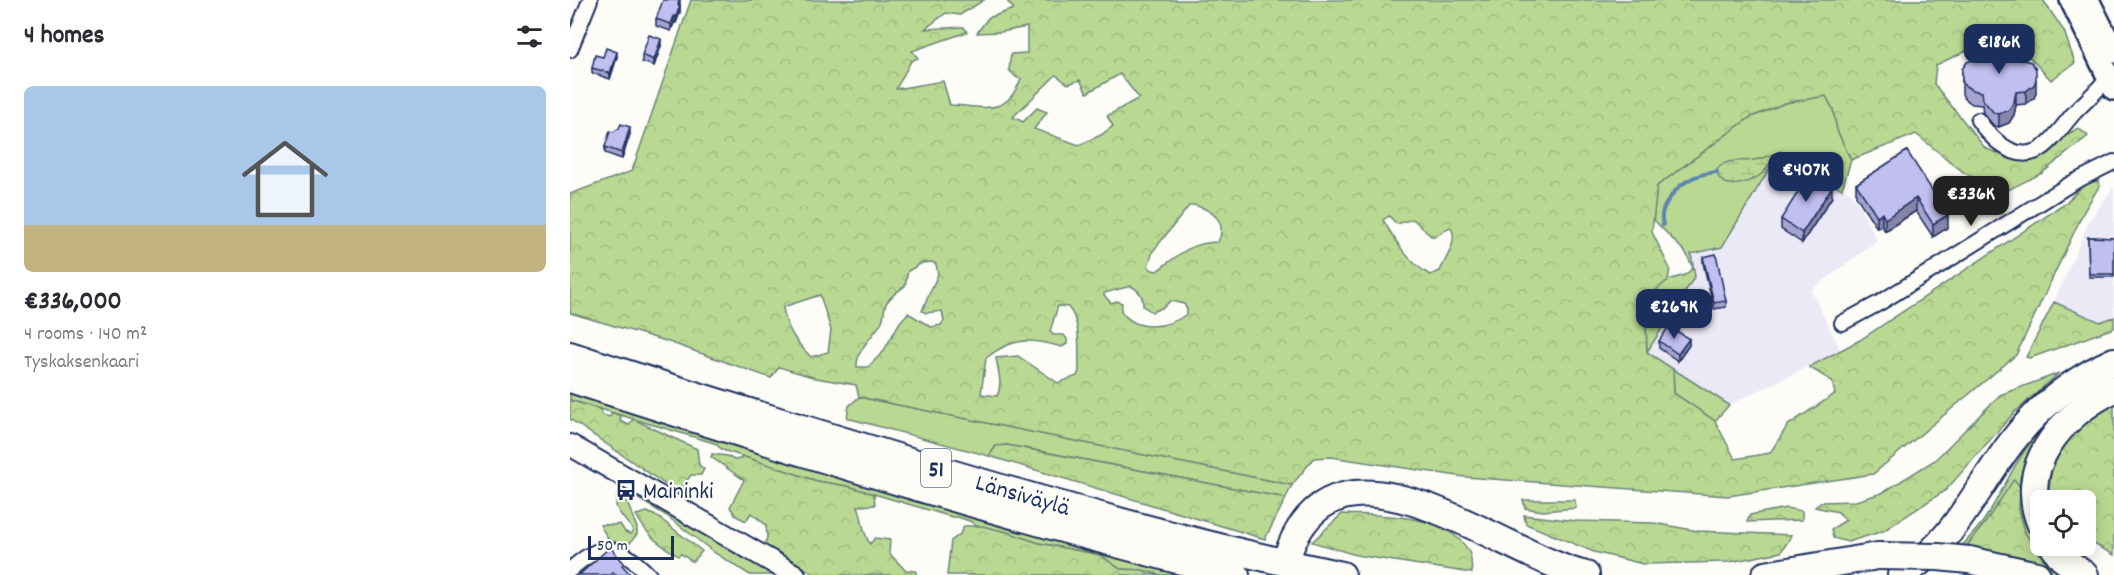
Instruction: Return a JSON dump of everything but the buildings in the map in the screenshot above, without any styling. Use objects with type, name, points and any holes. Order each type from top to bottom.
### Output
[{"type":"highway","name":"Länsiväylä","points":[[570,356],[801,428],[1117,521],[1342,575]]},
{"type":"highway","points":[[1901,575],[1939,546],[2013,441],[2031,420],[2051,400],[2073,384],[2114,361]]},
{"type":"highway","name":"Länsiväylä","points":[[570,379],[1012,515],[1143,552],[1236,575]]},
{"type":"highway","points":[[2034,490],[2038,465],[2048,446],[2069,418],[2114,389]]},
{"type":"highway","points":[[1289,551],[1303,524],[1322,507],[1336,499],[1354,494],[1387,494],[1408,499],[1451,516],[1546,561],[1586,575]]},
{"type":"highway","points":[[1765,575],[1878,556],[1938,556],[1969,560],[2037,575]]},
{"type":"highway","points":[[2060,556],[2085,575]]},
{"type":"main road","points":[[2071,0],[2112,77]]},
{"type":"main road","points":[[2088,0],[2114,52]]},
{"type":"main road","points":[[570,445],[795,575]]},
{"type":"street","points":[[570,50],[590,0]]},
{"type":"street","points":[[1978,120],[1999,144],[2009,150],[2031,153],[2049,142],[2112,77]]},
{"type":"street","points":[[1842,323],[1881,303],[2072,183],[2114,162]]},
{"type":"street","points":[[570,570],[585,556],[602,549],[617,550],[628,556],[649,575]]},
{"type":"shaded area","points":[[1780,151],[1849,192],[1858,203],[1877,241],[1811,290],[1841,351],[1729,405],[1647,352],[1695,276],[1690,254],[1722,247]]},
{"type":"shaded area","points":[[2114,186],[2114,317],[2100,322],[2054,302],[2089,222]]},
{"type":"green space","points":[[691,0],[984,0],[960,15],[946,13],[925,29],[964,27],[967,32],[912,51],[918,58],[911,61],[896,89],[943,81],[950,105],[993,107],[1008,100],[1021,79],[1009,70],[1011,54],[1027,53],[1027,27],[1001,32],[977,33],[988,18],[1014,9],[1006,0],[2043,0],[2064,31],[2075,63],[2051,80],[2005,31],[1999,28],[1966,51],[1936,65],[1934,84],[1985,148],[2011,159],[2035,155],[2078,128],[2088,136],[2042,173],[2000,194],[1963,172],[1916,134],[1851,160],[1837,130],[1833,109],[1826,96],[1785,103],[1749,118],[1657,186],[1652,232],[1670,269],[1668,280],[1645,299],[1647,352],[1673,369],[1674,393],[1715,421],[1735,459],[1770,453],[1788,425],[1835,394],[1832,381],[1809,367],[1860,340],[2066,203],[2084,186],[2098,181],[2100,185],[2084,211],[2016,355],[1873,474],[1728,496],[1465,477],[1331,457],[1314,458],[1292,485],[859,397],[856,385],[816,378],[779,367],[771,378],[666,341],[570,313],[570,194],[632,171]],"holes":[[[1120,74],[1139,98],[1107,116],[1113,126],[1101,135],[1079,145],[1034,129],[1047,112],[1037,108],[1023,122],[1013,117],[1056,75],[1068,84],[1080,80],[1087,93]],[[1194,205],[1207,210],[1220,223],[1221,235],[1218,242],[1192,247],[1157,271],[1148,266],[1153,251],[1189,206]],[[1389,216],[1397,224],[1413,219],[1431,236],[1436,236],[1450,227],[1453,232],[1453,243],[1440,271],[1430,275],[1403,251],[1383,220]],[[922,263],[936,264],[938,274],[922,311],[926,313],[942,311],[944,321],[941,325],[931,327],[908,313],[900,322],[883,352],[868,367],[857,367],[863,348],[882,321],[887,302],[905,286],[908,271]],[[1131,286],[1141,294],[1143,306],[1152,312],[1164,307],[1170,301],[1184,304],[1187,314],[1162,325],[1135,323],[1121,311],[1122,303],[1117,301],[1111,303],[1104,293]],[[820,295],[831,330],[828,352],[811,357],[792,335],[783,307]],[[1058,306],[1068,307],[1077,329],[1079,346],[1077,376],[1058,383],[1018,356],[996,358],[1000,382],[997,396],[981,394],[986,358],[1005,346],[1022,341],[1062,347],[1067,344],[1064,335],[1053,335],[1050,331]]]},
{"type":"green space","points":[[1826,96],[1833,109],[1837,130],[1851,160],[1842,189],[1830,181],[1824,158],[1820,157],[1813,171],[1780,151],[1722,247],[1691,254],[1695,276],[1647,352],[1645,298],[1668,280],[1685,275],[1693,268],[1686,253],[1653,219],[1657,186],[1749,118],[1785,103]]},
{"type":"green space","points":[[1775,155],[1764,172],[1744,183],[1729,184],[1723,182],[1719,177],[1717,169],[1725,163],[1757,160]]},
{"type":"green space","points":[[2054,302],[2100,322],[2114,317],[2114,328],[2030,358],[2026,357]]},
{"type":"green space","points":[[1673,369],[1729,405],[1715,421],[1674,393]]},
{"type":"green space","points":[[2059,373],[2012,415],[1946,490],[1883,531],[1848,542],[1833,538],[1831,529],[1846,520],[1838,512],[1815,507],[1821,502],[1856,501],[1882,493],[1935,460],[2000,395]]},
{"type":"green space","points":[[2114,374],[2114,382],[2048,433],[2041,490],[2030,490],[2030,540],[2025,533],[2019,509],[2020,487],[1967,545],[2045,562],[2041,556],[2055,556],[2075,575],[2057,575],[1957,552],[1978,529],[2030,443],[2074,399]]},
{"type":"green space","points":[[570,392],[1008,527],[1184,575],[1161,575],[1142,570],[1120,569],[1100,555],[1039,543],[1007,532],[976,526],[958,517],[847,486],[817,481],[723,450],[714,443],[570,400]]},
{"type":"green space","points":[[859,397],[1292,485],[1286,498],[1007,445],[996,446],[989,456],[847,418],[849,406]]},
{"type":"green space","points":[[570,400],[601,410],[601,414],[609,417],[613,413],[621,416],[620,421],[629,425],[633,419],[697,449],[699,465],[704,469],[701,475],[691,475],[678,493],[570,419]]},
{"type":"green space","points":[[2114,403],[2114,555],[2096,545],[2096,490],[2049,490],[2053,454],[2093,412]]},
{"type":"green space","points":[[1007,445],[1286,498],[1265,539],[989,456],[996,446]]},
{"type":"green space","points":[[712,454],[727,456],[734,460],[742,456],[817,481],[874,494],[875,505],[858,506],[867,539],[870,544],[875,538],[890,540],[889,553],[905,570],[916,571],[916,575],[815,575],[793,561],[763,548],[767,538],[766,525],[751,513],[746,521],[736,516],[730,507],[744,480],[711,457]]},
{"type":"green space","points":[[2014,479],[2020,487],[2019,509],[2025,533],[2030,540],[2030,556],[2041,556],[2046,563],[1967,546]]},
{"type":"green space","points":[[634,494],[775,575],[750,575],[715,553],[667,516],[635,497]]},
{"type":"green space","points":[[617,496],[627,502],[637,528],[637,534],[626,548],[610,542],[600,525],[620,524],[625,532],[631,534],[633,530],[616,506]]},
{"type":"green space","points":[[1523,500],[1575,500],[1576,508],[1543,511],[1525,508]]},
{"type":"green space","points":[[1786,508],[1802,511],[1802,520],[1747,522],[1750,515]]},
{"type":"green space","points":[[647,512],[658,517],[702,551],[693,562],[681,554],[678,556],[649,534],[636,515]]},
{"type":"green space","points":[[1342,514],[1410,518],[1444,529],[1468,550],[1472,573],[1356,555],[1312,542]]},
{"type":"green space","points":[[1524,515],[1577,521],[1654,523],[1698,531],[1792,535],[1781,552],[1730,562],[1643,564],[1594,552],[1526,524]]},
{"type":"green space","points":[[964,526],[982,526],[1039,543],[1100,555],[1120,569],[1142,570],[1161,575],[947,575],[951,541],[960,534]]},
{"type":"waterway","points":[[1663,225],[1664,208],[1679,187],[1696,177],[1717,172]]},
{"type":"place","name":"Maininki","points":[[626,490]]}]
